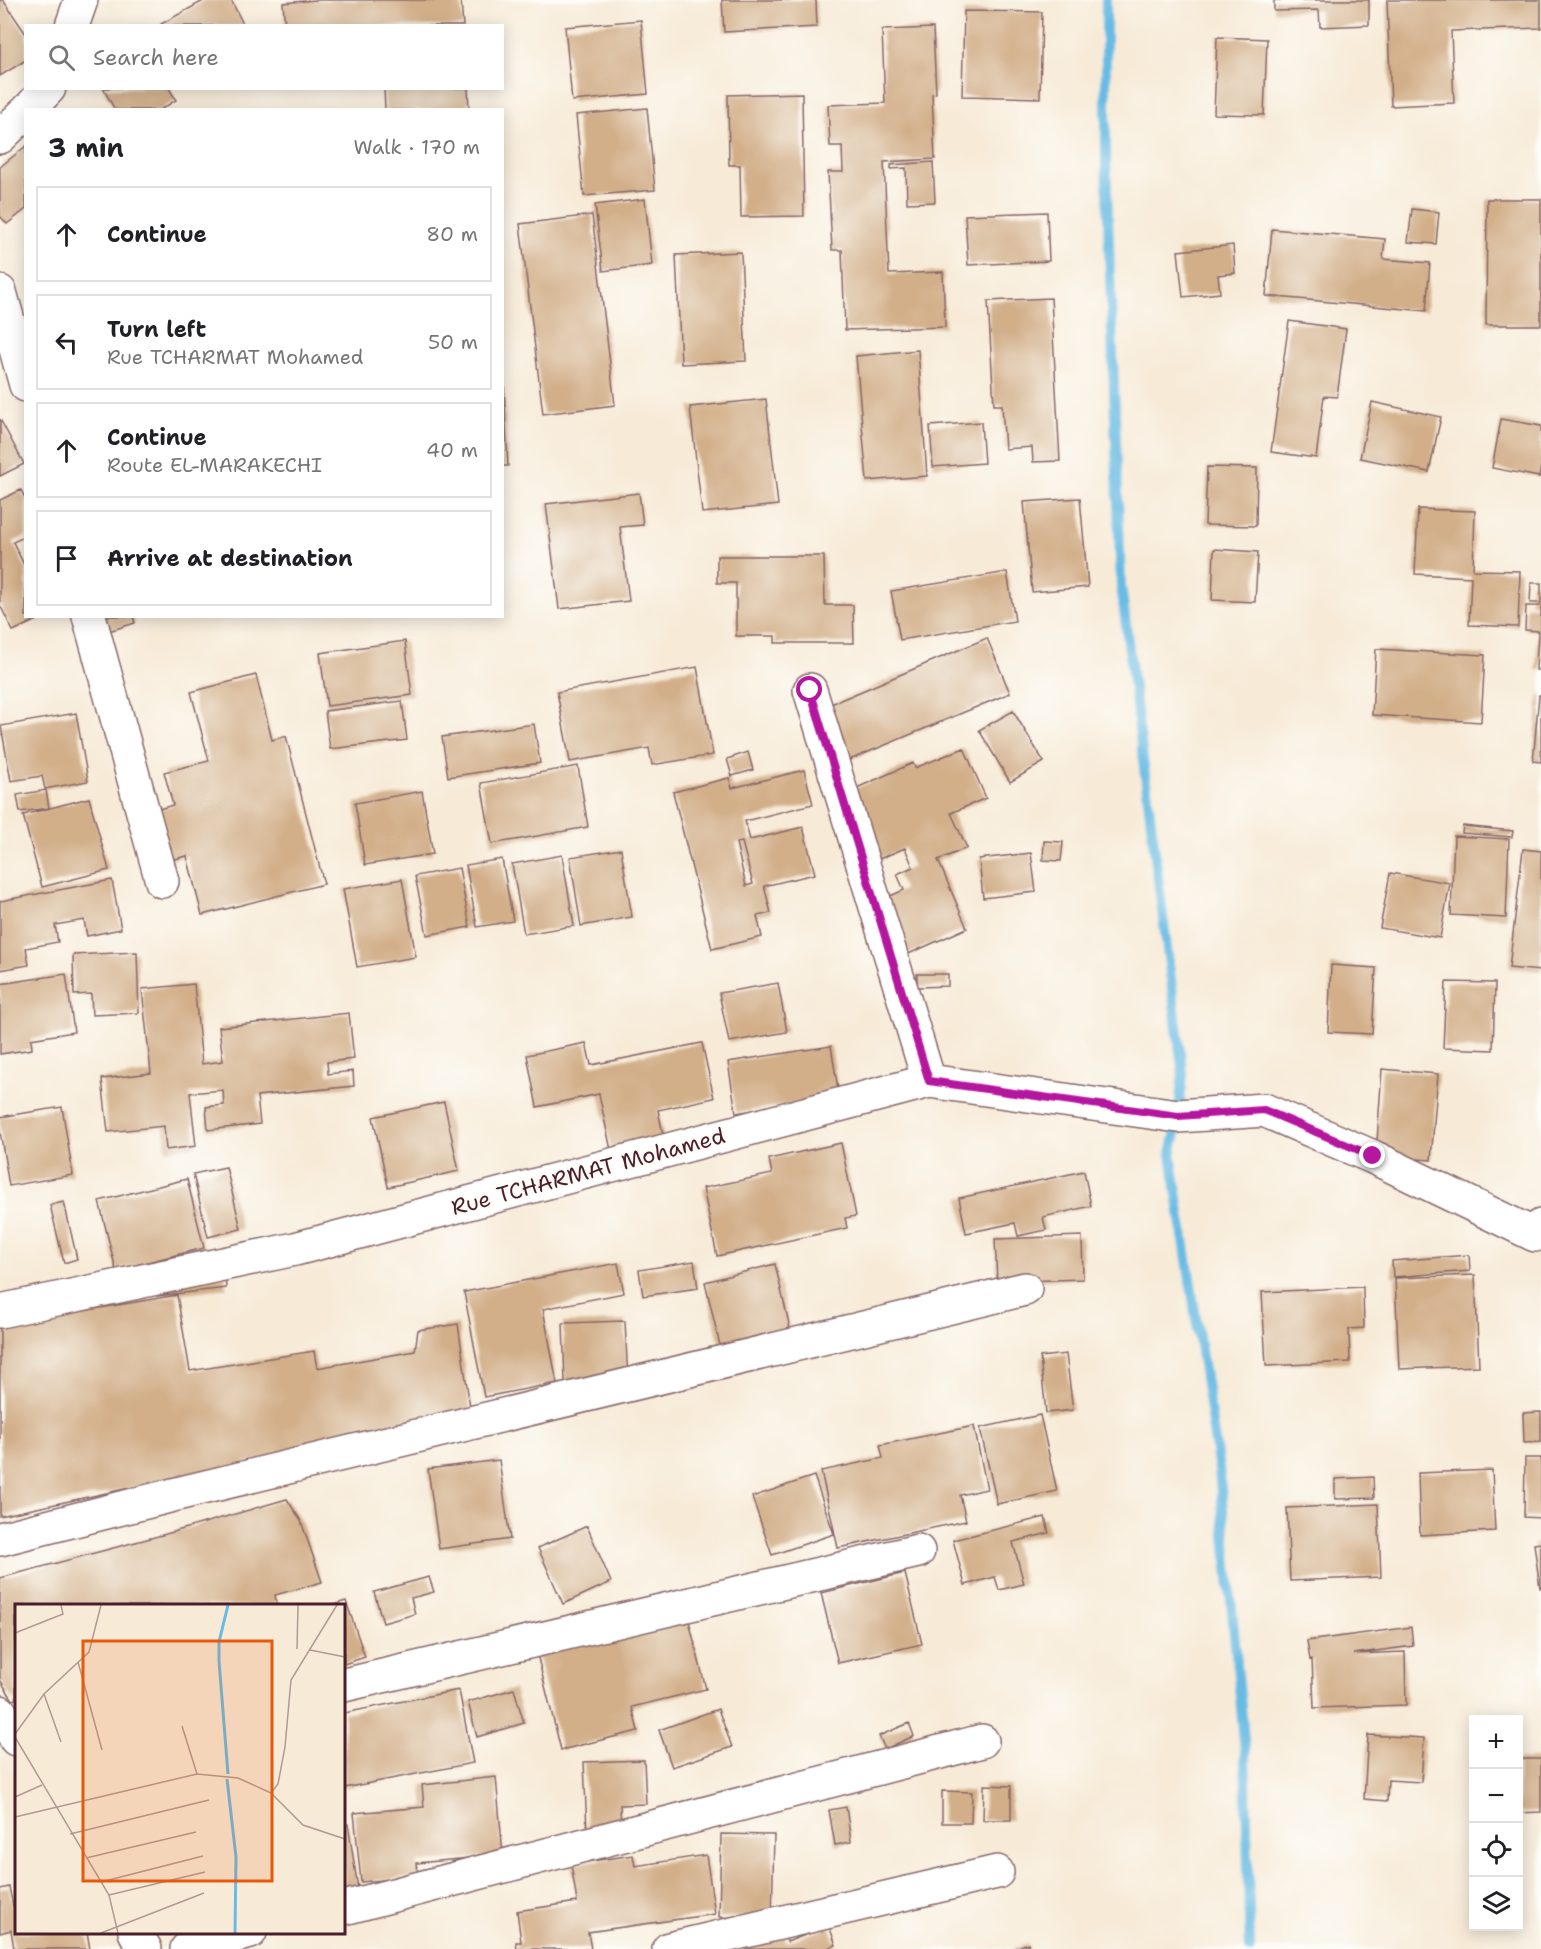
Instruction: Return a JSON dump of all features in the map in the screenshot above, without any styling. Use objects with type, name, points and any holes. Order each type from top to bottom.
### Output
[{"type":"street","points":[[73,24],[81,0]]},
{"type":"street","points":[[30,108],[47,90]]},
{"type":"street","points":[[0,137],[24,114]]},
{"type":"street","points":[[0,292],[24,378]]},
{"type":"street","points":[[90,618],[162,881]]},
{"type":"street","points":[[810,690],[929,1081]]},
{"type":"street","name":"Rue TCHARMAT Mohamed","points":[[0,1311],[295,1249],[929,1081],[1178,1116],[1264,1110],[1373,1156],[1539,1233]]},
{"type":"street","points":[[0,1539],[197,1489],[1025,1289]]},
{"type":"street","points":[[345,1685],[918,1551]]},
{"type":"street","points":[[0,1712],[15,1737]]},
{"type":"street","points":[[345,1908],[982,1741]]},
{"type":"street","points":[[669,1949],[997,1872]]},
{"type":"street","points":[[136,1934],[145,1949]]},
{"type":"street","points":[[187,1949],[243,1934]]},
{"type":"building","points":[[0,0],[3,0],[24,31],[24,61],[0,76]]},
{"type":"building","points":[[205,0],[231,0],[243,24],[161,24]]},
{"type":"building","points":[[316,0],[461,0],[463,24],[285,24],[283,3]]},
{"type":"building","points":[[722,0],[816,0],[817,27],[724,32]]},
{"type":"building","points":[[1274,0],[1369,0],[1369,25],[1320,27],[1319,10],[1274,11]]},
{"type":"building","points":[[1387,0],[1541,0],[1541,28],[1451,31],[1454,103],[1391,106]]},
{"type":"building","points":[[964,11],[1042,12],[1040,98],[962,96]]},
{"type":"building","points":[[641,20],[648,94],[572,101],[565,27]]},
{"type":"building","points":[[933,28],[936,93],[932,94],[935,159],[884,162],[889,274],[943,272],[945,327],[845,330],[842,250],[832,250],[828,172],[843,172],[842,146],[830,146],[828,105],[885,103],[882,30]]},
{"type":"building","points":[[1217,37],[1267,39],[1264,115],[1214,114]]},
{"type":"building","points":[[104,90],[170,90],[176,100],[163,108],[114,108]]},
{"type":"building","points":[[384,90],[468,90],[469,108],[385,108]]},
{"type":"building","points":[[802,93],[804,216],[741,217],[740,165],[729,165],[728,95]]},
{"type":"building","points":[[647,108],[655,190],[584,196],[576,115]]},
{"type":"building","points":[[24,148],[24,211],[7,224],[0,216],[0,167]]},
{"type":"building","points":[[933,162],[935,202],[907,203],[906,168],[891,169],[891,165]]},
{"type":"building","points":[[645,199],[652,265],[603,271],[595,205]]},
{"type":"building","points":[[1487,199],[1541,199],[1541,325],[1486,325]]},
{"type":"building","points":[[1412,209],[1439,212],[1436,244],[1408,242]]},
{"type":"building","points":[[1047,212],[1049,261],[968,265],[965,215]]},
{"type":"building","points":[[592,215],[615,405],[543,414],[520,224]]},
{"type":"building","points":[[1272,229],[1385,239],[1383,259],[1430,263],[1426,311],[1266,296]]},
{"type":"building","points":[[1233,245],[1235,273],[1218,275],[1220,293],[1183,297],[1178,251]]},
{"type":"building","points":[[741,252],[746,361],[681,364],[676,255]]},
{"type":"building","points":[[1051,298],[1060,461],[1033,462],[1032,447],[1005,449],[1002,405],[994,405],[988,301]]},
{"type":"building","points":[[1289,321],[1346,329],[1337,397],[1324,396],[1316,458],[1271,452]]},
{"type":"building","points":[[918,350],[927,476],[867,481],[856,356]]},
{"type":"building","points":[[504,386],[508,466],[504,466]]},
{"type":"building","points":[[766,399],[778,505],[702,513],[690,407]]},
{"type":"building","points":[[1372,402],[1441,417],[1429,472],[1360,458]]},
{"type":"building","points":[[0,419],[24,464],[0,476]]},
{"type":"building","points":[[1501,419],[1541,426],[1539,477],[1492,468]]},
{"type":"building","points":[[981,422],[984,463],[933,467],[930,426]]},
{"type":"building","points":[[1207,467],[1257,468],[1256,526],[1205,525]]},
{"type":"building","points":[[21,490],[24,496],[24,537],[13,542],[24,565],[24,618],[41,618],[13,631],[0,605],[0,500]]},
{"type":"building","points":[[639,493],[643,525],[620,527],[629,601],[559,609],[546,504]]},
{"type":"building","points":[[1080,498],[1088,587],[1032,592],[1024,502]]},
{"type":"building","points":[[1418,509],[1475,511],[1473,570],[1520,571],[1518,627],[1469,625],[1471,577],[1415,574]]},
{"type":"building","points":[[1214,549],[1258,552],[1255,602],[1212,600]]},
{"type":"building","points":[[717,556],[824,556],[825,605],[853,605],[854,643],[775,643],[775,636],[736,636],[736,583],[717,583]]},
{"type":"building","points":[[1007,572],[1015,621],[900,640],[891,591]]},
{"type":"building","points":[[1531,583],[1541,583],[1541,603],[1530,603]]},
{"type":"building","points":[[1526,606],[1541,606],[1541,670],[1536,670],[1538,631],[1525,630]]},
{"type":"building","points":[[94,618],[134,618],[135,623],[99,634]]},
{"type":"building","points":[[987,638],[1010,693],[847,761],[824,707]]},
{"type":"building","points":[[405,641],[412,695],[327,706],[320,653]]},
{"type":"building","points":[[1376,649],[1485,655],[1481,722],[1372,715]]},
{"type":"building","points":[[697,667],[713,755],[652,765],[649,748],[570,762],[557,692]]},
{"type":"building","points":[[256,675],[272,740],[286,736],[324,884],[202,915],[187,856],[154,864],[141,814],[173,805],[164,772],[209,761],[191,692]]},
{"type":"building","points":[[1539,695],[1541,695],[1541,762],[1533,761]]},
{"type":"building","points":[[402,701],[407,740],[330,749],[325,711]]},
{"type":"building","points":[[1013,711],[1044,762],[1010,782],[979,730]]},
{"type":"building","points":[[76,713],[88,781],[45,789],[42,776],[11,781],[1,726]]},
{"type":"building","points":[[534,724],[540,763],[448,777],[442,737]]},
{"type":"building","points":[[964,748],[986,798],[951,813],[967,848],[938,860],[967,928],[904,956],[879,901],[904,890],[897,874],[913,867],[905,848],[872,862],[841,795],[913,763],[915,768]]},
{"type":"building","points":[[748,752],[753,770],[732,776],[727,759]]},
{"type":"building","points":[[578,766],[588,827],[492,844],[481,783]]},
{"type":"building","points":[[804,770],[813,804],[745,821],[750,840],[803,827],[815,874],[764,886],[771,913],[757,916],[762,937],[712,949],[673,792],[729,778],[732,788]],"holes":[[[742,842],[753,884],[746,886],[736,843]]]},
{"type":"building","points":[[46,790],[49,808],[20,812],[17,795]]},
{"type":"building","points":[[422,791],[433,854],[365,865],[355,803]]},
{"type":"building","points":[[89,798],[109,870],[42,887],[23,815]]},
{"type":"building","points":[[1463,826],[1513,831],[1512,837],[1462,833]]},
{"type":"building","points":[[1454,836],[1509,839],[1506,918],[1451,915]]},
{"type":"building","points":[[1044,841],[1063,842],[1061,861],[1043,860]]},
{"type":"building","points":[[621,849],[632,917],[581,926],[570,857]]},
{"type":"building","points":[[1523,849],[1541,851],[1541,971],[1509,968]]},
{"type":"building","points":[[1031,853],[1036,892],[983,898],[979,859]]},
{"type":"building","points":[[562,855],[574,926],[524,934],[512,864]]},
{"type":"building","points":[[502,859],[513,921],[477,927],[466,865]]},
{"type":"building","points":[[459,868],[470,927],[427,935],[415,876]]},
{"type":"building","points":[[1390,873],[1450,883],[1440,938],[1380,928]]},
{"type":"building","points":[[402,879],[416,957],[357,967],[343,889]]},
{"type":"building","points":[[112,880],[121,929],[87,936],[84,920],[55,925],[58,942],[26,948],[29,965],[0,970],[0,901]]},
{"type":"building","points":[[137,952],[139,1013],[92,1015],[91,994],[74,995],[73,955]]},
{"type":"building","points":[[1331,965],[1376,968],[1372,1034],[1328,1032]]},
{"type":"building","points":[[66,974],[74,1032],[31,1039],[32,1049],[0,1054],[0,984]]},
{"type":"building","points":[[917,974],[948,974],[948,986],[917,987]]},
{"type":"building","points":[[1446,982],[1495,983],[1493,1050],[1443,1048]]},
{"type":"building","points":[[778,983],[787,1032],[729,1042],[719,993]]},
{"type":"building","points":[[194,984],[202,1064],[223,1061],[219,1027],[349,1013],[354,1059],[327,1062],[328,1074],[353,1071],[354,1086],[257,1096],[260,1124],[208,1130],[206,1107],[224,1105],[223,1090],[190,1093],[196,1146],[166,1150],[164,1126],[108,1132],[102,1079],[151,1073],[142,989]]},
{"type":"building","points":[[586,1043],[591,1065],[702,1043],[714,1098],[658,1110],[665,1144],[612,1155],[599,1094],[537,1107],[527,1055]]},
{"type":"building","points":[[831,1046],[839,1096],[736,1113],[728,1062]]},
{"type":"building","points":[[1382,1069],[1438,1074],[1431,1160],[1376,1156]]},
{"type":"building","points":[[444,1102],[459,1171],[388,1187],[373,1117]]},
{"type":"building","points":[[62,1107],[73,1175],[9,1186],[0,1131],[0,1117]]},
{"type":"building","points":[[841,1143],[856,1216],[845,1218],[847,1228],[717,1256],[703,1188],[772,1174],[769,1159]]},
{"type":"building","points":[[226,1167],[241,1229],[208,1237],[193,1174]]},
{"type":"building","points":[[1084,1171],[1091,1206],[1043,1217],[1046,1230],[1018,1236],[1015,1223],[966,1233],[959,1198]]},
{"type":"building","points":[[187,1179],[204,1248],[116,1270],[99,1201]]},
{"type":"building","points":[[64,1202],[77,1259],[64,1263],[50,1205]]},
{"type":"building","points":[[1082,1236],[1083,1279],[997,1282],[995,1239]]},
{"type":"building","points":[[1469,1255],[1470,1271],[1393,1277],[1392,1261]]},
{"type":"building","points":[[694,1261],[698,1288],[643,1296],[639,1270]]},
{"type":"building","points":[[618,1263],[624,1293],[543,1309],[557,1383],[484,1397],[464,1292]]},
{"type":"building","points":[[775,1264],[792,1337],[722,1354],[705,1282]]},
{"type":"building","points":[[225,1275],[226,1288],[157,1296],[155,1283]]},
{"type":"building","points":[[1475,1275],[1479,1366],[1399,1369],[1395,1278]]},
{"type":"building","points":[[1363,1287],[1364,1328],[1349,1329],[1350,1362],[1266,1366],[1262,1292]]},
{"type":"building","points":[[177,1295],[190,1371],[314,1351],[317,1368],[415,1351],[418,1330],[458,1324],[471,1414],[0,1516],[0,1325]]},
{"type":"building","points":[[625,1321],[628,1381],[565,1383],[563,1323]]},
{"type":"building","points":[[1066,1354],[1073,1410],[1046,1413],[1040,1357]]},
{"type":"building","points":[[1541,1412],[1541,1442],[1524,1443],[1523,1413]]},
{"type":"building","points":[[1040,1415],[1057,1491],[997,1504],[980,1428]]},
{"type":"building","points":[[974,1426],[987,1489],[960,1495],[966,1521],[838,1548],[821,1471],[883,1458],[880,1445]]},
{"type":"building","points":[[1525,1458],[1541,1458],[1541,1518],[1524,1517]]},
{"type":"building","points":[[499,1460],[510,1539],[439,1549],[428,1469]]},
{"type":"building","points":[[1492,1470],[1495,1531],[1420,1535],[1418,1473]]},
{"type":"building","points":[[814,1476],[834,1534],[772,1555],[752,1497]]},
{"type":"building","points":[[1373,1477],[1374,1498],[1335,1499],[1335,1479]]},
{"type":"building","points":[[287,1499],[301,1521],[322,1582],[275,1595],[277,1604],[15,1604],[15,1699],[13,1700],[0,1680],[0,1578]]},
{"type":"building","points":[[1378,1504],[1381,1577],[1290,1581],[1287,1508]]},
{"type":"building","points":[[1045,1517],[1049,1533],[1013,1542],[1024,1584],[999,1590],[995,1577],[965,1585],[953,1540]]},
{"type":"building","points":[[587,1526],[611,1582],[563,1604],[538,1548]]},
{"type":"building","points":[[1541,1543],[1541,1588],[1540,1588],[1534,1544]]},
{"type":"building","points":[[905,1573],[922,1644],[838,1663],[821,1593]]},
{"type":"building","points":[[429,1577],[434,1592],[411,1598],[415,1614],[383,1623],[374,1592]]},
{"type":"building","points":[[346,1601],[365,1657],[345,1664],[345,1604],[336,1604]]},
{"type":"building","points":[[687,1613],[706,1689],[632,1707],[638,1731],[561,1750],[534,1642]]},
{"type":"building","points":[[1411,1627],[1413,1646],[1353,1654],[1405,1652],[1406,1705],[1314,1708],[1312,1659],[1310,1660],[1307,1641]]},
{"type":"building","points":[[514,1689],[524,1723],[477,1737],[468,1702]]},
{"type":"building","points":[[459,1690],[473,1763],[345,1788],[345,1713]]},
{"type":"building","points":[[718,1709],[732,1747],[672,1767],[659,1730]]},
{"type":"building","points":[[909,1723],[914,1736],[885,1749],[879,1736]]},
{"type":"building","points":[[1368,1735],[1424,1738],[1421,1782],[1388,1780],[1387,1801],[1364,1799]]},
{"type":"building","points":[[1523,1759],[1541,1759],[1541,1812],[1523,1813]]},
{"type":"building","points":[[644,1760],[646,1804],[620,1805],[621,1829],[587,1830],[584,1762]]},
{"type":"building","points":[[496,1777],[503,1855],[417,1863],[418,1877],[361,1882],[354,1813],[424,1807],[422,1785]]},
{"type":"building","points":[[984,1785],[1011,1786],[1011,1820],[983,1820]]},
{"type":"building","points":[[942,1791],[972,1792],[971,1823],[942,1823]]},
{"type":"building","points":[[846,1807],[851,1842],[835,1845],[829,1810]]},
{"type":"building","points":[[348,1824],[358,1889],[345,1892],[345,1825]]},
{"type":"building","points":[[721,1834],[774,1835],[772,1919],[719,1917]]},
{"type":"building","points":[[633,1855],[635,1866],[706,1855],[715,1914],[588,1932],[591,1949],[517,1949],[516,1942],[521,1942],[517,1911],[577,1902],[571,1864]]},
{"type":"building","points":[[9,1887],[13,1906],[15,1905],[15,1934],[87,1934],[90,1949],[14,1949],[11,1930],[0,1933],[0,1889]]},
{"type":"building","points":[[829,1926],[836,1945],[824,1949],[745,1949],[784,1934],[787,1942]]},
{"type":"building","points":[[1028,1943],[1030,1949],[1012,1949]]},
{"type":"waterway","points":[[1106,0],[1106,161],[1121,586],[1183,1074],[1177,1129],[1171,1154],[1219,1469],[1245,1751],[1250,1949]]},
{"type":"route","points":[[810,690],[929,1081],[1178,1116],[1264,1110],[1373,1156]]}]
